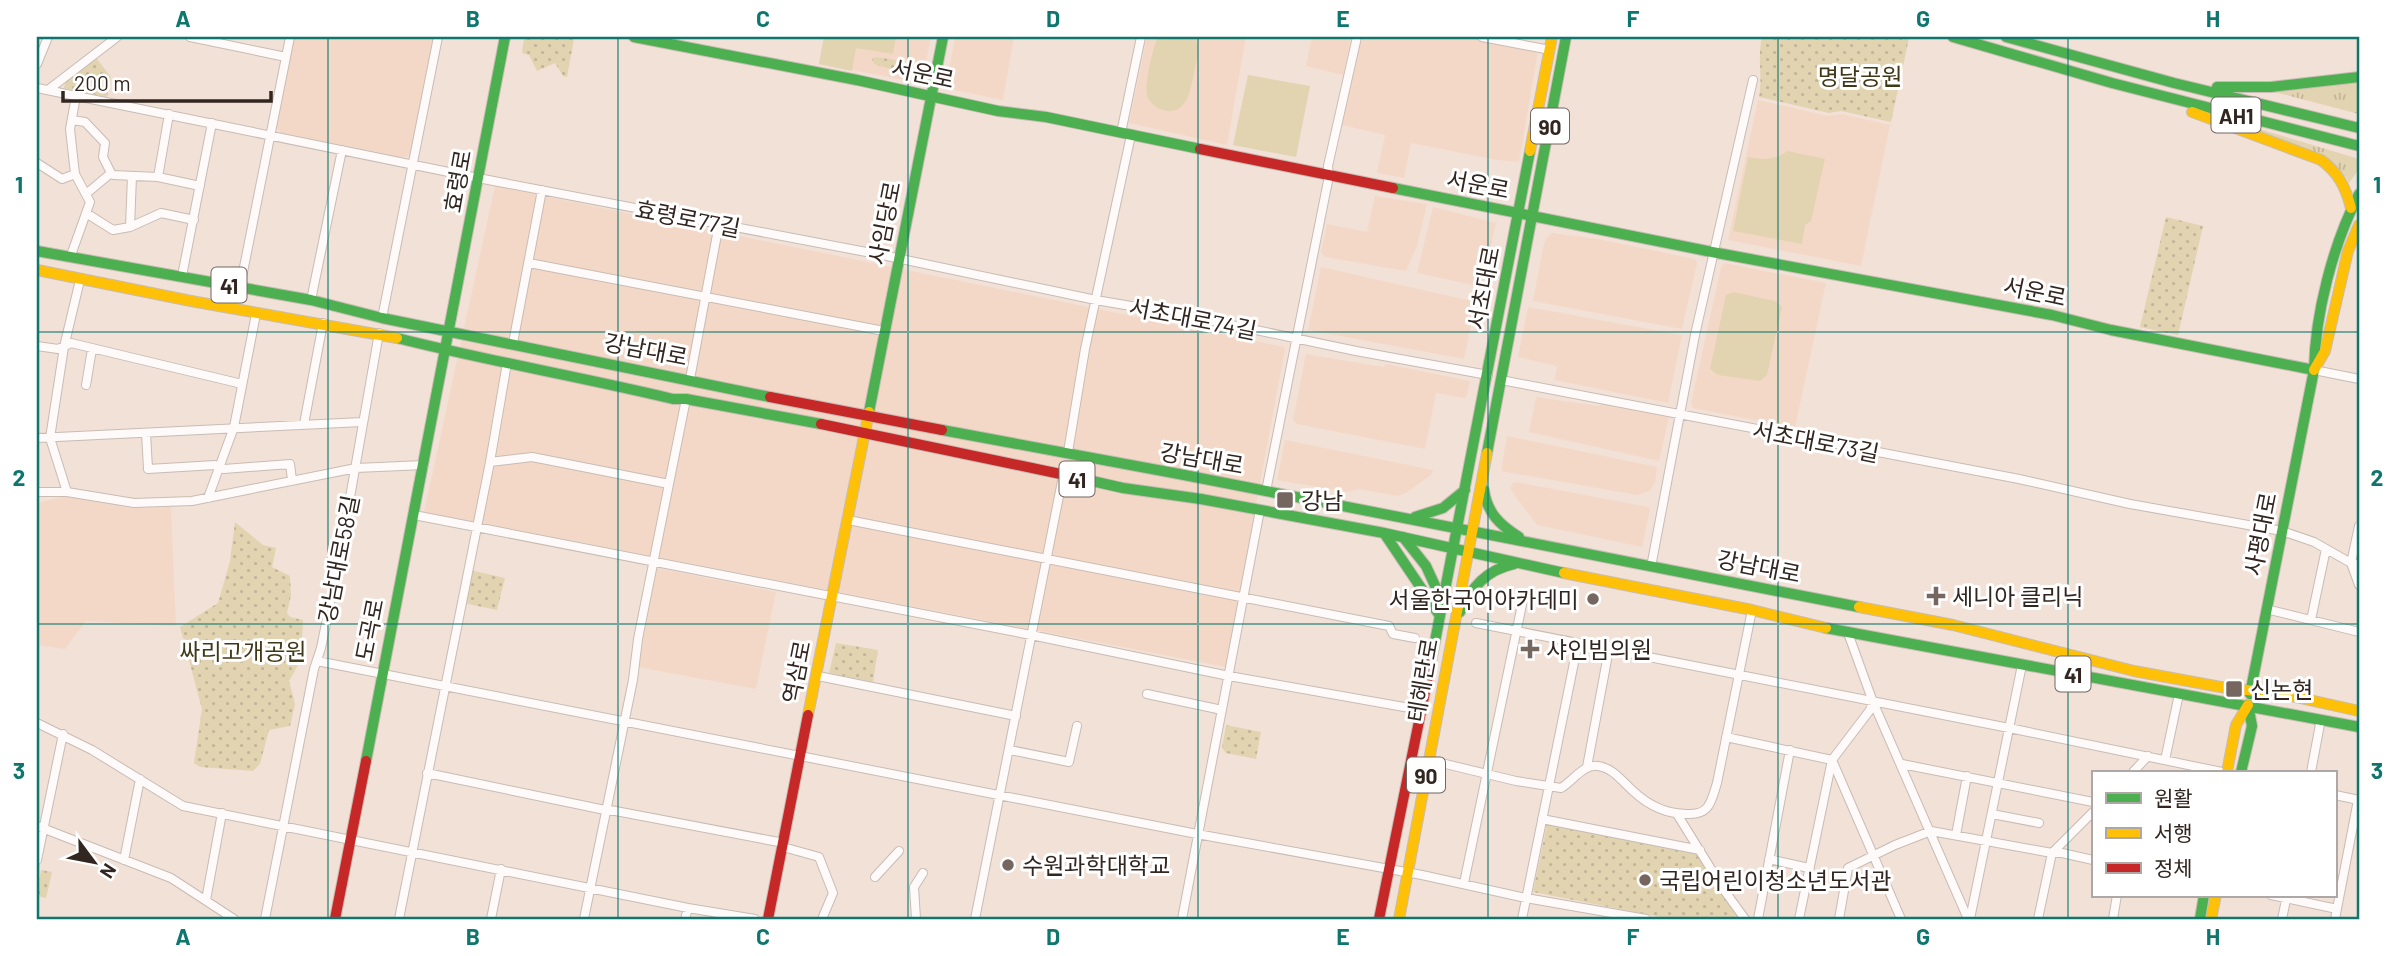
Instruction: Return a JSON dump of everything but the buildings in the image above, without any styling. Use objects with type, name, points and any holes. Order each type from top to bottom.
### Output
[{"type":"main road","name":"효령로","points":[[447,350],[505,37]]},
{"type":"main road","name":"서운로","points":[[634,37],[1715,252],[2042,313],[2111,330],[2314,370]]},
{"type":"main road","name":"사임당로","points":[[864,432],[943,37]]},
{"type":"main road","name":"서초대로","points":[[1453,548],[1552,37]]},
{"type":"main road","name":"서초대로","points":[[1472,531],[1566,37]]},
{"type":"main road","name":"AH1","points":[[1953,37],[2112,83],[2359,146]]},
{"type":"main road","name":"AH1","points":[[2006,37],[2174,83],[2359,128]]},
{"type":"main road","points":[[2174,83],[2253,88],[2304,85],[2359,77]]},
{"type":"main road","points":[[2112,83],[2321,160],[2340,178],[2351,208]]},
{"type":"main road","name":"사평대로","points":[[2248,705],[2314,370],[2314,348],[2333,256],[2359,194]]},
{"type":"main road","name":"사평대로","points":[[2314,370],[2325,351],[2348,251],[2359,225]]},
{"type":"main road","name":"강남대로","points":[[37,251],[311,300],[382,318],[867,417],[1068,452],[1127,466],[1953,625],[2134,671],[2227,688],[2251,689],[2359,711]]},
{"type":"main road","name":"강남대로","points":[[37,270],[256,314],[379,333],[673,399],[686,399],[864,432],[1063,476],[1384,533],[1521,564],[1752,610],[1848,633],[2359,727]]},
{"type":"main road","name":"도곡로","points":[[335,919],[447,350]]},
{"type":"main road","name":"역삼로","points":[[768,919],[864,432]]},
{"type":"main road","points":[[1482,476],[1489,513],[1498,523],[1529,542]]},
{"type":"main road","points":[[1408,518],[1427,516],[1444,509],[1465,490]]},
{"type":"main road","name":"테헤란로","points":[[1399,919],[1472,531]]},
{"type":"main road","points":[[1384,533],[1440,616]]},
{"type":"main road","points":[[1402,537],[1431,572],[1443,603]]},
{"type":"main road","name":"테헤란로","points":[[1379,919],[1453,548]]},
{"type":"main road","points":[[1452,630],[1480,579],[1506,565],[1521,564]]},
{"type":"main road","points":[[1448,574],[1454,570],[1459,574],[1454,602],[1457,606]]},
{"type":"main road","points":[[2224,771],[2236,725],[2248,705]]},
{"type":"main road","points":[[2241,771],[2252,726],[2248,705]]},
{"type":"main road","points":[[2200,919],[2204,897]]},
{"type":"main road","points":[[2211,919],[2216,897]]},
{"type":"street","points":[[37,64],[48,37]]},
{"type":"street","points":[[48,90],[117,37]]},
{"type":"street","points":[[190,37],[286,57]]},
{"type":"street","points":[[240,287],[290,37]]},
{"type":"street","points":[[382,318],[438,37]]},
{"type":"street","points":[[1068,452],[1142,37]]},
{"type":"street","points":[[1266,491],[1329,176],[1328,166],[1357,37]]},
{"type":"street","points":[[1482,37],[1550,50]]},
{"type":"street","points":[[1651,567],[1679,415],[1753,80]]},
{"type":"street","name":"효령로77길","points":[[37,88],[478,178],[899,259]]},
{"type":"street","points":[[70,258],[90,202],[75,174],[70,129],[76,96]]},
{"type":"street","points":[[158,177],[169,114]]},
{"type":"street","points":[[72,120],[85,122],[105,143],[103,158],[113,176],[158,177],[200,186]]},
{"type":"street","points":[[182,276],[212,123]]},
{"type":"street","points":[[311,300],[342,150]]},
{"type":"street","points":[[37,163],[62,178],[75,174]]},
{"type":"street","points":[[86,194],[111,173]]},
{"type":"street","points":[[130,228],[132,176]]},
{"type":"street","points":[[513,344],[542,190]]},
{"type":"street","points":[[86,214],[113,230],[130,228],[161,213],[194,219]]},
{"type":"street","points":[[690,380],[719,224]]},
{"type":"street","name":"서초대로74길","points":[[899,259],[1096,300],[1488,375]]},
{"type":"street","points":[[529,263],[884,331]]},
{"type":"street","points":[[67,492],[50,438],[64,347],[80,280]]},
{"type":"street","points":[[208,498],[234,428],[256,314]]},
{"type":"street","points":[[304,425],[323,323]]},
{"type":"street","name":"강남대로58길","points":[[265,919],[356,468],[379,333]]},
{"type":"street","points":[[37,346],[58,349],[71,344],[242,384]]},
{"type":"street","points":[[86,384],[92,349]]},
{"type":"street","points":[[399,919],[507,363]]},
{"type":"street","points":[[2314,370],[2359,379]]},
{"type":"street","name":"서초대로73길","points":[[1501,380],[2019,479],[2130,504],[2282,531],[2314,542],[2355,564]]},
{"type":"street","points":[[584,919],[686,399]]},
{"type":"street","points":[[37,438],[362,422]]},
{"type":"street","points":[[146,433],[148,469],[290,464],[292,480]]},
{"type":"street","points":[[489,462],[532,457],[669,484]]},
{"type":"street","points":[[37,492],[67,492],[134,503],[208,498],[356,468],[424,465]]},
{"type":"street","points":[[975,919],[1063,476]]},
{"type":"street","points":[[1182,919],[1260,510]]},
{"type":"street","points":[[414,514],[1229,676],[1422,710]]},
{"type":"street","points":[[848,520],[1389,626],[1393,634],[1415,638]]},
{"type":"street","points":[[2359,526],[2355,564],[2359,585]]},
{"type":"street","points":[[2311,620],[2326,549]]},
{"type":"street","points":[[1464,883],[1524,595]]},
{"type":"street","points":[[2266,609],[2359,632]]},
{"type":"street","points":[[1429,760],[1561,788],[1587,767],[1596,765],[1610,770],[1646,802],[1677,814],[1704,812],[1711,802],[1752,610]]},
{"type":"street","points":[[1476,623],[2219,771]]},
{"type":"street","points":[[1848,633],[1873,702],[1969,919]]},
{"type":"street","points":[[1522,919],[1578,643]]},
{"type":"street","points":[[1587,767],[1609,649]]},
{"type":"street","points":[[317,661],[1197,834],[1464,883],[1526,898],[1646,919]]},
{"type":"street","points":[[1969,919],[2021,665]]},
{"type":"street","points":[[817,676],[1017,716]]},
{"type":"street","points":[[1147,694],[1222,710]]},
{"type":"street","points":[[2165,760],[2179,694]]},
{"type":"street","points":[[1799,919],[1832,760],[1870,710],[1873,702]]},
{"type":"street","points":[[2311,771],[2321,719]]},
{"type":"street","points":[[37,723],[63,734],[183,806],[688,908],[755,919]]},
{"type":"street","points":[[1010,750],[1069,762],[1077,726]]},
{"type":"street","points":[[37,860],[40,827],[63,734]]},
{"type":"street","points":[[1726,737],[1832,760]]},
{"type":"street","points":[[1758,919],[1790,750]]},
{"type":"street","points":[[2134,771],[2148,756]]},
{"type":"street","points":[[1832,760],[1901,919]]},
{"type":"street","points":[[1902,764],[2092,802]]},
{"type":"street","points":[[427,774],[784,845],[819,857],[833,893],[822,919]]},
{"type":"street","points":[[1956,835],[1967,776]]},
{"type":"street","points":[[124,860],[141,779]]},
{"type":"street","points":[[2335,919],[2359,800],[2336,795]]},
{"type":"street","points":[[206,900],[222,813]]},
{"type":"street","points":[[1677,814],[1745,919]]},
{"type":"street","points":[[1992,814],[2039,823]]},
{"type":"street","points":[[2038,919],[2052,853],[2092,814]]},
{"type":"street","points":[[1542,819],[1700,850]]},
{"type":"street","points":[[40,827],[171,878],[234,919]]},
{"type":"street","points":[[1839,919],[1847,868],[1931,831],[2092,860]]},
{"type":"street","points":[[875,877],[898,851]]},
{"type":"street","points":[[1769,859],[1809,868]]},
{"type":"street","points":[[491,919],[501,869]]},
{"type":"street","points":[[916,919],[915,887],[923,873]]},
{"type":"street","points":[[2113,919],[2118,897]]},
{"type":"street","points":[[2282,919],[2287,897]]},
{"type":"street","points":[[2291,897],[2337,909]]},
{"type":"street","points":[[685,919],[688,908]]},
{"type":"shaded area","points":[[293,37],[434,37],[411,154],[399,157],[281,133],[276,127]]},
{"type":"shaded area","points":[[824,37],[931,37],[923,77],[915,82],[819,64]]},
{"type":"shaded area","points":[[955,37],[1014,37],[1003,100],[950,89],[947,81]]},
{"type":"shaded area","points":[[1147,37],[1246,37],[1227,145],[1129,123]]},
{"type":"shaded area","points":[[1312,37],[1351,37],[1343,75],[1306,66]]},
{"type":"shaded area","points":[[1360,37],[1464,37],[1538,51],[1519,162],[1411,143],[1404,178],[1377,173],[1385,135],[1342,125]]},
{"type":"shaded area","points":[[1758,100],[1828,116],[1842,114],[1890,125],[1861,266],[1728,240]]},
{"type":"shaded area","points":[[495,186],[1284,347],[1226,667],[424,512]]},
{"type":"shaded area","points":[[1375,196],[1427,204],[1417,246],[1406,271],[1325,257],[1321,252],[1327,224],[1367,232]]},
{"type":"shaded area","points":[[1433,207],[1496,223],[1482,287],[1417,273]]},
{"type":"shaded area","points":[[1552,233],[1598,239],[1695,259],[1697,263],[1682,329],[1533,301],[1543,248],[1546,238]]},
{"type":"shaded area","points":[[1725,263],[1826,283],[1795,428],[1693,408],[1691,403],[1721,267]]},
{"type":"shaded area","points":[[1321,267],[1476,302],[1464,359],[1308,330]]},
{"type":"shaded area","points":[[1528,307],[1682,335],[1668,403],[1555,380],[1557,366],[1518,357]]},
{"type":"shaded area","points":[[1306,354],[1384,367],[1386,364],[1470,381],[1465,398],[1436,393],[1425,449],[1297,424],[1293,420]]},
{"type":"shaded area","points":[[1536,397],[1598,406],[1603,404],[1669,417],[1659,461],[1529,432]]},
{"type":"shaded area","points":[[1507,436],[1657,467],[1655,483],[1649,491],[1637,495],[1501,471]]},
{"type":"shaded area","points":[[1285,440],[1433,470],[1431,475],[1398,496],[1358,489],[1347,492],[1277,480]]},
{"type":"shaded area","points":[[1516,482],[1648,507],[1650,510],[1642,547],[1537,525],[1510,489]]},
{"type":"shaded area","points":[[65,496],[131,508],[171,507],[176,626],[86,621],[65,649],[37,645],[37,503]]},
{"type":"shaded area","points":[[657,568],[776,592],[756,689],[638,667]]},
{"type":"green space","points":[[824,37],[896,37],[893,54],[856,48],[852,71],[819,64]]},
{"type":"green space","points":[[1158,37],[1194,37],[1198,45],[1198,56],[1187,98],[1178,109],[1172,111],[1158,108],[1147,96],[1149,66]]},
{"type":"green space","name":"명달공원","points":[[1762,37],[1909,38],[1891,122],[1841,111],[1829,113],[1759,97]]},
{"type":"green space","points":[[524,38],[574,39],[567,77],[563,76],[555,63],[537,71],[529,55],[522,53]]},
{"type":"green space","points":[[875,57],[896,60],[894,70],[874,64],[872,59]]},
{"type":"green space","points":[[96,58],[111,77],[107,97],[64,88],[65,82]]},
{"type":"green space","points":[[1248,75],[1310,86],[1296,157],[1233,145]]},
{"type":"green space","points":[[2359,79],[2359,114],[2263,89]]},
{"type":"green space","points":[[2233,121],[2359,159],[2359,169],[2349,183],[2346,177]]},
{"type":"green space","points":[[1788,151],[1825,159],[1811,221],[1805,225],[1802,244],[1733,231],[1748,157],[1769,158]]},
{"type":"green space","points":[[2166,217],[2203,226],[2178,335],[2140,327]]},
{"type":"green space","points":[[1733,292],[1775,301],[1782,307],[1767,375],[1760,381],[1718,375],[1710,369],[1726,295]]},
{"type":"green space","name":"싸리고개공원","points":[[235,522],[263,545],[276,548],[272,567],[290,576],[291,595],[287,613],[290,617],[303,620],[301,660],[289,681],[295,704],[290,726],[269,730],[260,764],[253,771],[200,767],[194,763],[202,709],[180,627],[218,603],[230,561]]},
{"type":"green space","points":[[470,570],[505,578],[497,610],[463,603]]},
{"type":"green space","points":[[836,643],[878,650],[873,682],[829,673]]},
{"type":"green space","points":[[1226,725],[1261,732],[1256,759],[1226,753],[1222,748]]},
{"type":"green space","points":[[1547,824],[1699,853],[1741,919],[1670,919],[1533,892]]},
{"type":"green space","points":[[41,870],[52,872],[46,898],[37,896]]},
{"type":"traffic: fast","points":[[366,761],[505,37]]},
{"type":"traffic: fast","points":[[634,37],[1200,149]]},
{"type":"traffic: fast","points":[[869,412],[943,37]]},
{"type":"traffic: fast","points":[[1487,453],[1566,37]]},
{"type":"traffic: fast","points":[[1953,37],[2112,83],[2359,146]]},
{"type":"traffic: fast","points":[[2006,37],[2174,83],[2359,128]]},
{"type":"traffic: fast","points":[[2217,87],[2271,87],[2359,77]]},
{"type":"traffic: fast","points":[[1431,662],[1530,151]]},
{"type":"traffic: fast","points":[[1393,188],[1712,252],[2052,315],[2111,330],[2314,370]]},
{"type":"traffic: fast","points":[[2250,694],[2314,370],[2318,326],[2327,280],[2341,235],[2359,194]]},
{"type":"traffic: fast","points":[[37,251],[311,300],[382,318],[770,397]]},
{"type":"traffic: fast","points":[[397,338],[673,399],[686,399],[821,424]]},
{"type":"traffic: fast","points":[[942,430],[1859,607]]},
{"type":"traffic: fast","points":[[1070,476],[1123,488],[1201,499],[1384,533],[1564,573]]},
{"type":"traffic: fast","points":[[1415,517],[1443,508],[1465,490]]},
{"type":"traffic: fast","points":[[1484,490],[1488,505],[1496,518],[1519,537]]},
{"type":"traffic: fast","points":[[1384,533],[1440,616]]},
{"type":"traffic: fast","points":[[1403,537],[1426,566],[1442,601]]},
{"type":"traffic: fast","points":[[1460,612],[1481,581],[1495,571],[1514,564]]},
{"type":"traffic: fast","points":[[1826,628],[2359,727]]},
{"type":"traffic: fast","points":[[2241,771],[2252,726],[2248,705]]},
{"type":"traffic: fast","points":[[2200,919],[2204,897]]},
{"type":"traffic: slow","points":[[1530,151],[1552,37]]},
{"type":"traffic: slow","points":[[2192,112],[2321,160],[2340,181],[2351,208]]},
{"type":"traffic: slow","points":[[2314,370],[2325,351],[2348,251],[2359,225]]},
{"type":"traffic: slow","points":[[37,270],[397,338]]},
{"type":"traffic: slow","points":[[808,715],[869,412]]},
{"type":"traffic: slow","points":[[1399,919],[1487,453]]},
{"type":"traffic: slow","points":[[1564,573],[1752,610],[1826,628]]},
{"type":"traffic: slow","points":[[1859,607],[1953,625],[2134,671],[2226,688],[2277,693],[2359,711]]},
{"type":"traffic: slow","points":[[2227,771],[2236,725],[2248,705]]},
{"type":"traffic: slow","points":[[2211,919],[2216,897]]},
{"type":"traffic: jam","points":[[1200,149],[1393,188]]},
{"type":"traffic: jam","points":[[770,397],[942,430]]},
{"type":"traffic: jam","points":[[821,424],[1070,476]]},
{"type":"traffic: jam","points":[[1379,919],[1431,662]]},
{"type":"traffic: jam","points":[[768,919],[808,715]]},
{"type":"traffic: jam","points":[[335,919],[366,761]]},
{"type":"place","name":"강남","points":[[1285,500]]},
{"type":"place","name":"세니아 클리닉","points":[[1936,596]]},
{"type":"place","name":"서울한국어아카데미","points":[[1593,599]]},
{"type":"place","name":"샤인빔의원","points":[[1530,649]]},
{"type":"place","name":"신논현","points":[[2234,689]]},
{"type":"place","name":"수원과학대학교","points":[[1008,865]]},
{"type":"place","name":"국립어린이청소년도서관","points":[[1645,880]]}]
